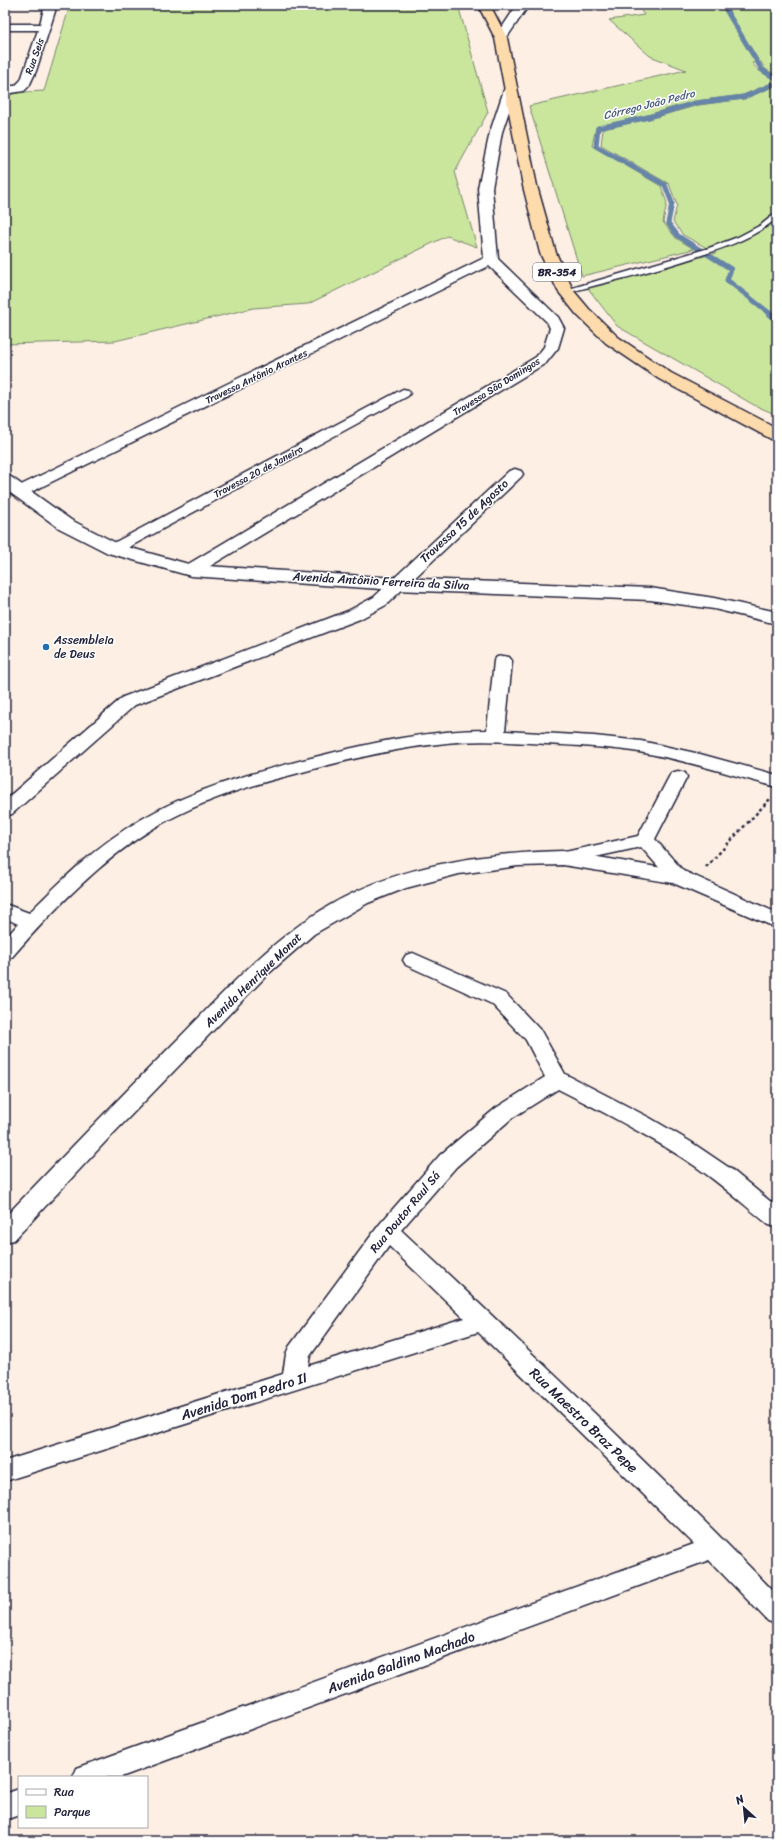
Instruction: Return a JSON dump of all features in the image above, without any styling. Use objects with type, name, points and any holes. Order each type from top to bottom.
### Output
[{"type":"highway","name":"BR-354","points":[[484,5],[501,38],[530,186],[548,254],[566,290],[583,312],[618,344],[665,376],[777,435]]},
{"type":"street","name":"Rua Seis","points":[[5,90],[18,89],[24,85],[45,27],[51,5]]},
{"type":"street","points":[[501,38],[523,5]]},
{"type":"street","points":[[5,27],[45,27]]},
{"type":"street","points":[[491,260],[485,188],[496,132],[510,90]]},
{"type":"street","name":"Travessa Antônio Arantes","points":[[21,492],[491,260]]},
{"type":"street","name":"Travessa São Domingos","points":[[191,570],[541,360],[551,348],[557,328],[553,320],[491,260]]},
{"type":"street","name":"Travessa 20 de Janeiro","points":[[114,549],[403,393]]},
{"type":"street","name":"Travessa 15 de Agosto","points":[[5,810],[129,701],[354,615],[380,601],[396,584],[515,474]]},
{"type":"street","name":"Avenida Antônio Ferreira da Silva","points":[[5,480],[64,524],[114,549],[191,570],[396,584],[650,594],[711,602],[777,618]]},
{"type":"street","points":[[496,735],[503,661]]},
{"type":"street","points":[[5,952],[30,922],[71,884],[131,833],[172,811],[215,793],[268,775],[347,755],[439,738],[496,735],[621,744],[701,760],[774,789]]},
{"type":"street","points":[[563,858],[645,840],[678,778]]},
{"type":"street","points":[[645,840],[685,880]]},
{"type":"street","name":"Avenida Henrique Monat","points":[[5,1233],[98,1134],[260,969],[306,930],[330,914],[360,898],[398,883],[458,867],[518,858],[563,858],[685,880],[777,921]]},
{"type":"street","points":[[5,910],[30,922]]},
{"type":"street","points":[[412,960],[499,999],[534,1036],[557,1079],[619,1110],[678,1145],[722,1175],[777,1219]]},
{"type":"street","name":"Rua Doutor Raul Sá","points":[[294,1380],[298,1354],[387,1231],[448,1161],[504,1113],[557,1079]]},
{"type":"street","name":"Rua Maestro Braz Pepe","points":[[387,1231],[483,1321],[715,1547],[777,1613]]},
{"type":"street","name":"Avenida Dom Pedro II","points":[[5,1471],[483,1321]]},
{"type":"street","name":"Avenida Galdino Machado","points":[[90,1776],[715,1547]]},
{"type":"street","points":[[5,1807],[18,1802]]},
{"type":"lane","points":[[566,290],[678,260],[727,244],[757,231],[777,214]]},
{"type":"path","points":[[685,880],[774,789]]},
{"type":"green space","points":[[70,5],[458,5],[488,112],[455,172],[477,247],[447,236],[308,304],[253,308],[115,341],[5,344],[5,93],[44,91]]},
{"type":"green space","points":[[637,5],[777,5],[777,76],[765,69],[761,62],[752,63],[758,70],[776,81],[743,95],[696,101],[647,115],[596,127],[592,146],[661,186],[667,203],[663,222],[676,238],[694,249],[582,276],[529,106],[686,70],[650,56],[609,20],[644,15]]},
{"type":"green space","points":[[777,85],[777,415],[754,405],[617,326],[587,287],[716,253],[683,235],[673,222],[677,205],[669,184],[601,145],[603,129],[653,118],[699,105],[744,99]]},
{"type":"waterway","name":"Córrego João Pedro","points":[[723,5],[762,70],[777,79]]},
{"type":"waterway","name":"Córrego João Pedro","points":[[772,315],[727,280],[731,269],[678,236],[668,223],[672,203],[665,185],[596,146],[598,128],[649,117],[695,103],[744,97],[777,83]]},
{"type":"waterway","name":"Córrego João Pedro","points":[[770,314],[777,319]]},
{"type":"place","name":"Assembleia de Deus","points":[[46,647]]}]
